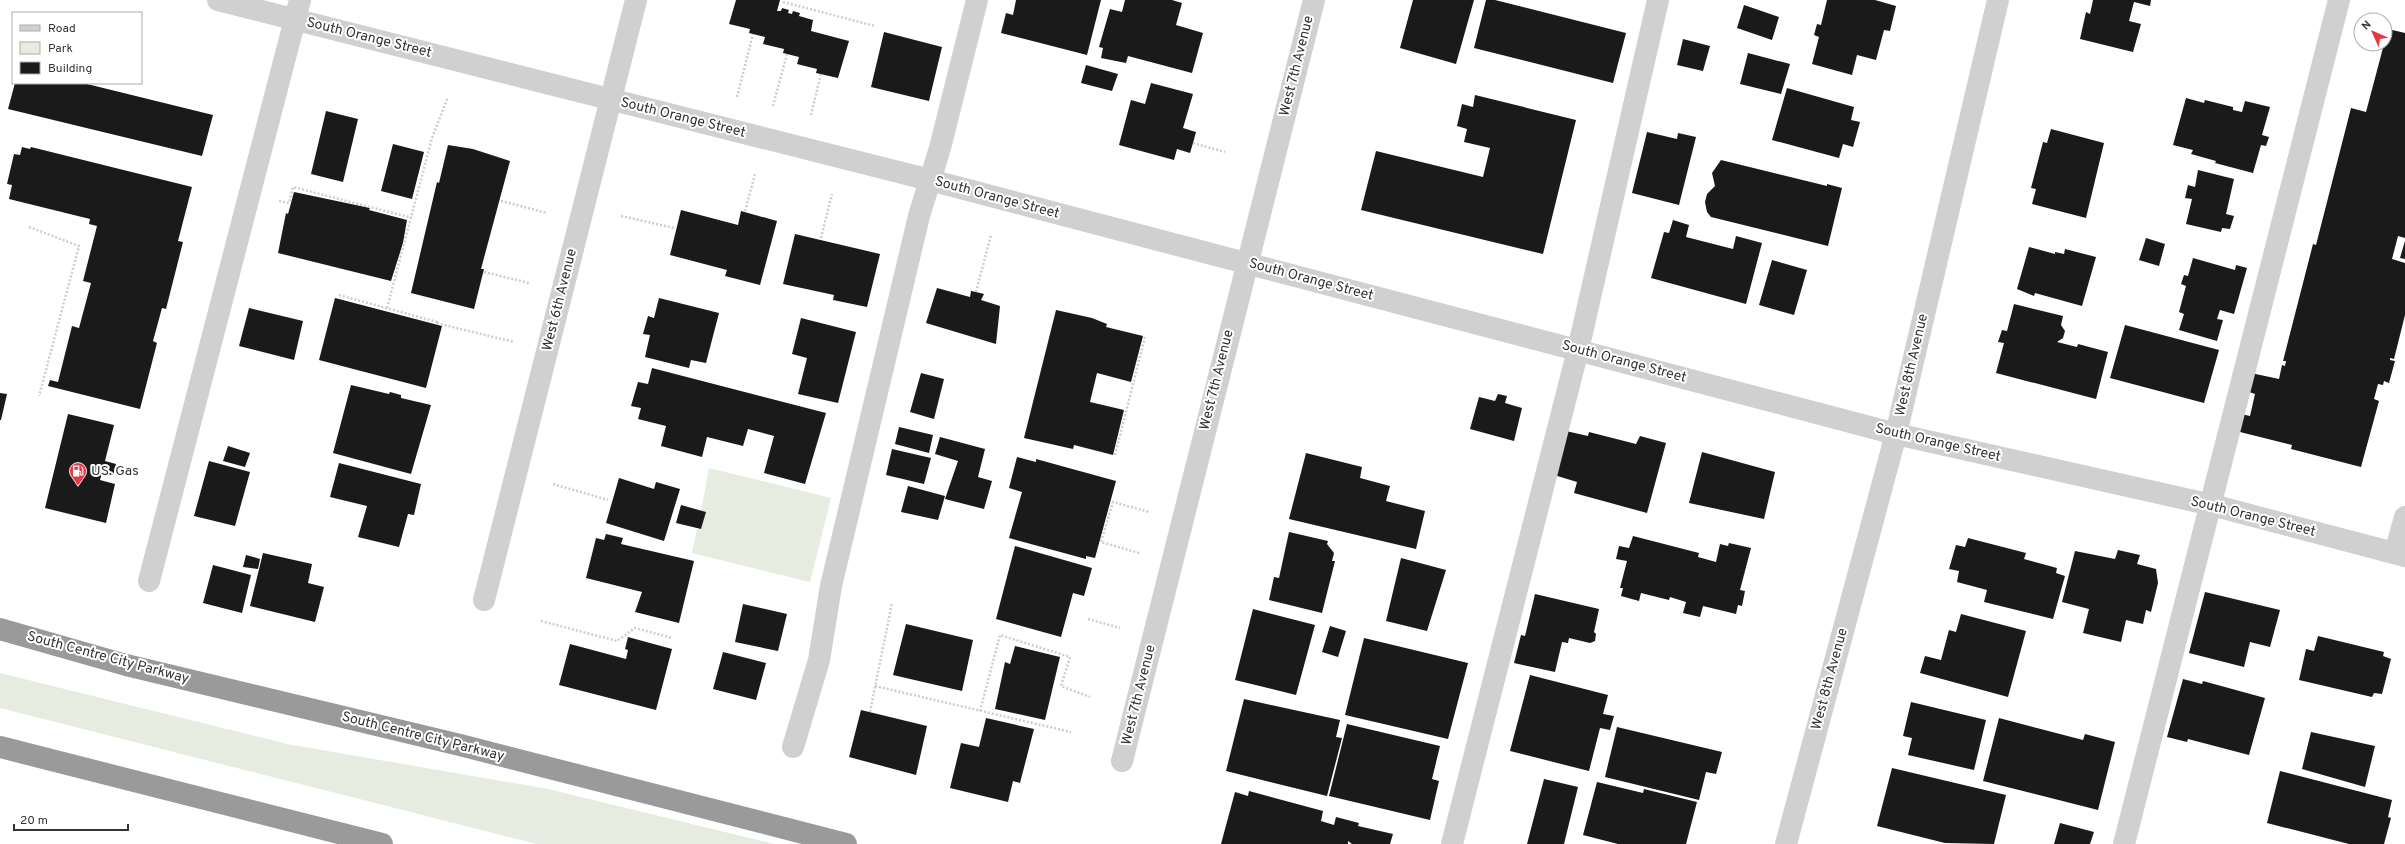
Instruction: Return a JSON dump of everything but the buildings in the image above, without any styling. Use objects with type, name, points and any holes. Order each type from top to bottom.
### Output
[{"type":"highway","name":"South Centre City Parkway","points":[[0,629],[126,665],[460,745],[846,844]]},
{"type":"highway","points":[[0,748],[382,844]]},
{"type":"street","name":"South Orange Street","points":[[218,0],[298,10],[611,100],[930,180],[1896,434],[2212,505],[2400,554]]},
{"type":"street","name":"West 6th Avenue","points":[[484,600],[636,0]]},
{"type":"street","points":[[793,747],[819,660],[834,571],[919,216],[930,180],[977,0]]},
{"type":"street","name":"West 7th Avenue","points":[[1122,761],[1314,0]]},
{"type":"street","points":[[1452,844],[1578,350],[1658,0]]},
{"type":"street","name":"West 8th Avenue","points":[[1786,844],[1896,434],[1998,0]]},
{"type":"street","points":[[2124,844],[2212,505],[2339,0]]},
{"type":"street","points":[[149,581],[298,10]]},
{"type":"street","points":[[2400,554],[2405,517]]},
{"type":"path","points":[[783,2],[875,26]]},
{"type":"path","points":[[737,97],[753,34]]},
{"type":"path","points":[[773,106],[787,54]]},
{"type":"path","points":[[811,115],[820,74]]},
{"type":"path","points":[[387,308],[432,138],[448,97]]},
{"type":"path","points":[[1193,143],[1225,152]]},
{"type":"path","points":[[745,211],[755,174]]},
{"type":"path","points":[[250,193],[289,203],[292,187],[412,218]]},
{"type":"path","points":[[821,238],[832,194]]},
{"type":"path","points":[[501,201],[547,213]]},
{"type":"path","points":[[621,216],[674,228]]},
{"type":"path","points":[[29,227],[79,246],[39,396]]},
{"type":"path","points":[[976,292],[991,234]]},
{"type":"path","points":[[484,272],[529,284]]},
{"type":"path","points":[[339,295],[437,322],[436,324],[514,342]]},
{"type":"path","points":[[1115,455],[1145,337]]},
{"type":"path","points":[[552,484],[608,500]]},
{"type":"path","points":[[1139,553],[1101,542],[1113,502],[1149,512]]},
{"type":"path","points":[[870,712],[892,602]]},
{"type":"path","points":[[1088,619],[1120,628]]},
{"type":"path","points":[[541,621],[617,641],[635,628],[672,638]]},
{"type":"path","points":[[980,711],[1000,635],[1070,657],[1061,686],[1090,697]]},
{"type":"path","points":[[875,686],[1071,732]]},
{"type":"green space","points":[[709,468],[831,498],[810,582],[692,553],[697,529],[701,529],[706,512],[701,511]]},
{"type":"green space","points":[[0,673],[287,744],[548,789],[774,844],[537,844],[0,708]]},
{"type":"place","name":"US. Gas","points":[[78,486]]}]
